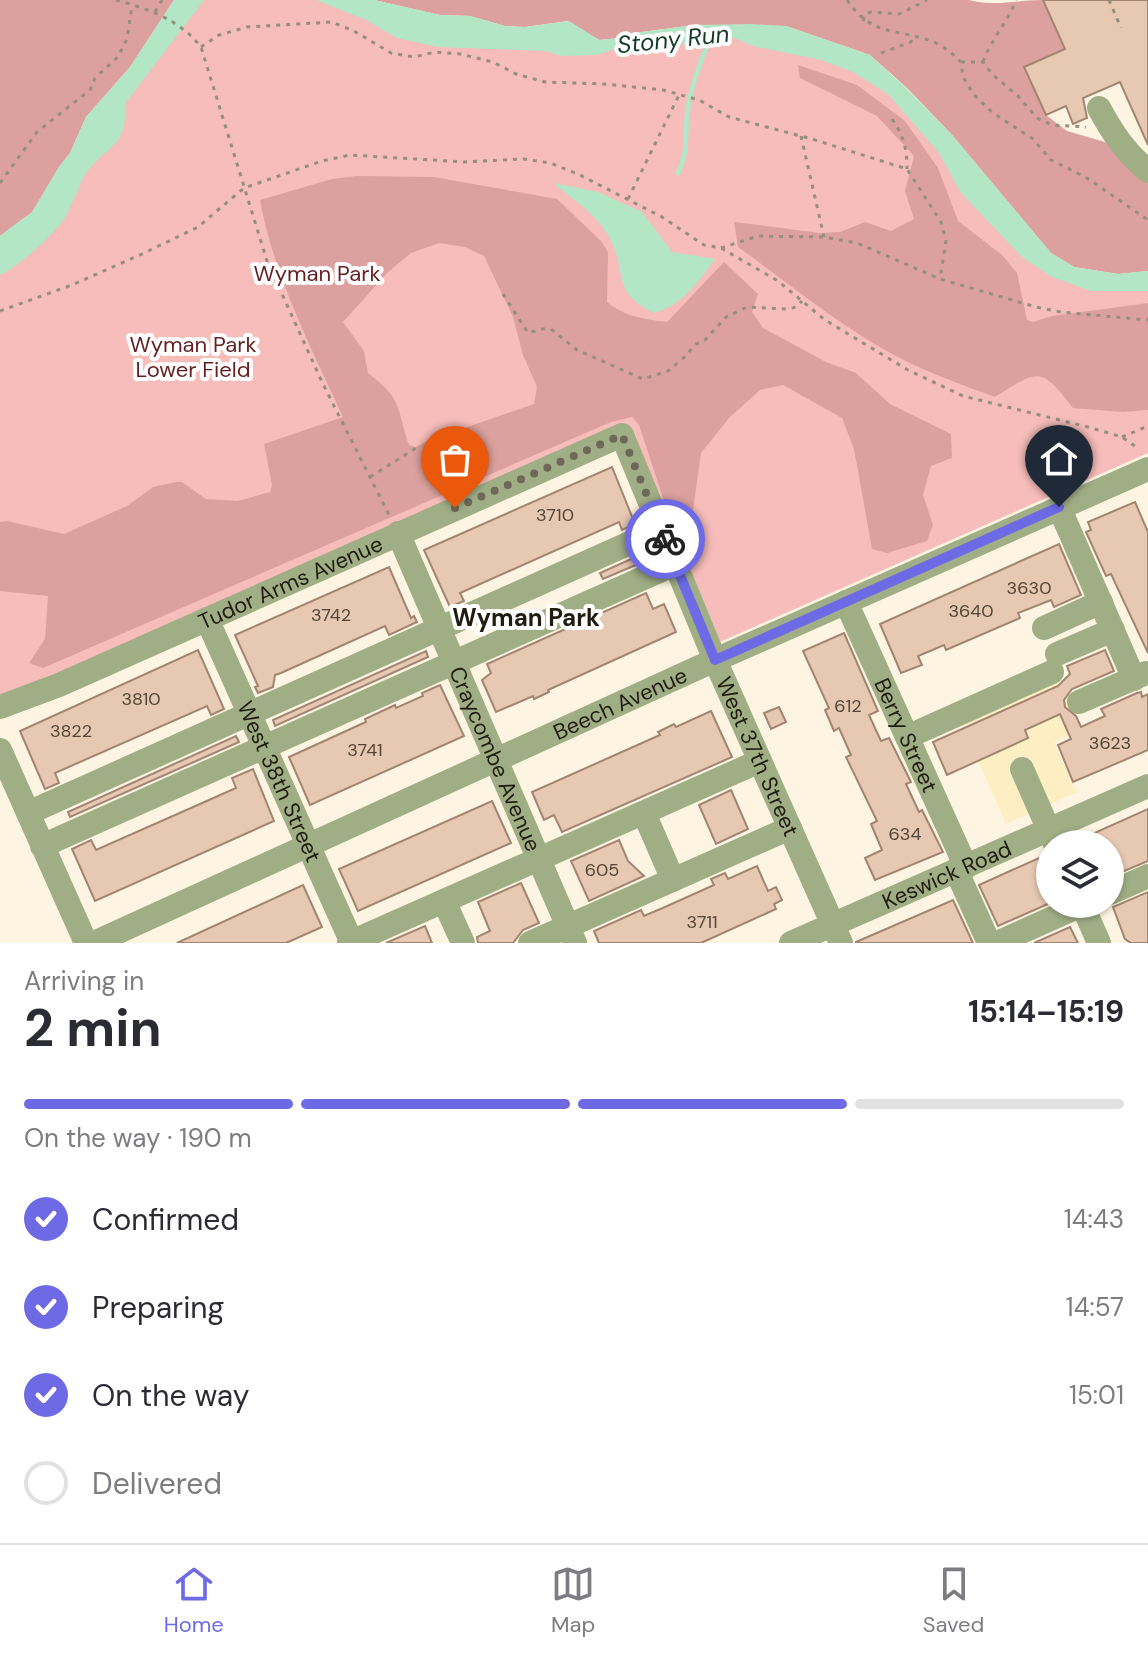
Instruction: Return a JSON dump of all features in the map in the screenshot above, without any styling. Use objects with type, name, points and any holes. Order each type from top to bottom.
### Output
[{"type":"street","points":[[1099,108],[1129,155],[1148,171]]},
{"type":"street","name":"West 37th Street","points":[[622,435],[715,660],[837,933]]},
{"type":"street","name":"Tudor Arms Avenue","points":[[0,707],[59,685],[622,435]]},
{"type":"street","name":"Beech Avenue","points":[[94,943],[1059,507],[1144,459]]},
{"type":"street","points":[[1059,507],[1113,630],[1141,676],[1079,702]]},
{"type":"street","points":[[28,813],[661,529]]},
{"type":"street","name":"Craycombe Avenue","points":[[398,533],[571,935]]},
{"type":"street","points":[[42,846],[675,564]]},
{"type":"street","name":"Berry Street","points":[[846,602],[907,737],[989,943]]},
{"type":"street","points":[[1044,628],[1101,602]]},
{"type":"street","name":"West 38th Street","points":[[207,619],[350,943]]},
{"type":"street","points":[[907,737],[1055,663],[1113,630]]},
{"type":"street","points":[[0,750],[86,943]]},
{"type":"street","points":[[350,943],[760,761]]},
{"type":"street","points":[[1022,769],[1049,830]]},
{"type":"street","name":"Keswick Road","points":[[1067,830],[1148,786]]},
{"type":"street","points":[[644,813],[673,880]]},
{"type":"street","points":[[530,943],[571,935],[673,880],[790,828]]},
{"type":"street","name":"Keswick Road","points":[[791,943],[837,933],[961,870],[1036,844]]},
{"type":"street","points":[[1124,887],[1148,876]]},
{"type":"street","points":[[444,901],[463,943]]},
{"type":"street","points":[[997,943],[1052,918]]},
{"type":"street","points":[[1089,918],[1099,943]]},
{"type":"path","points":[[117,0],[158,13],[182,28],[201,47],[267,261],[322,382],[398,533]]},
{"type":"path","points":[[158,13],[162,0]]},
{"type":"path","points":[[847,0],[863,21],[890,32],[939,44],[961,62],[983,62]]},
{"type":"path","points":[[863,21],[870,12],[899,14],[927,0]]},
{"type":"path","points":[[983,62],[1016,0]]},
{"type":"path","points":[[1109,0],[1121,28]]},
{"type":"path","points":[[0,183],[37,132],[90,90],[95,78],[118,57],[127,39],[132,5]]},
{"type":"path","points":[[201,47],[219,35],[247,27],[332,22],[391,53],[414,57],[435,52],[460,54],[493,62],[516,74],[545,82],[663,90],[699,100],[729,117],[907,169]]},
{"type":"path","points":[[881,53],[911,42],[913,36]]},
{"type":"path","points":[[961,62],[963,77],[974,95],[993,113],[1033,139],[1051,160],[1087,178],[1148,220]]},
{"type":"path","points":[[983,62],[1037,118],[1052,125],[1080,125],[1113,134]]},
{"type":"path","points":[[627,200],[679,95]]},
{"type":"path","points":[[892,119],[902,133],[907,150],[907,169],[941,222],[946,241],[940,279]]},
{"type":"path","points":[[801,136],[824,237]]},
{"type":"path","points":[[0,311],[72,285],[198,227],[244,188],[285,172],[350,155],[464,162],[524,159],[550,163],[578,174],[662,217],[704,245],[721,248],[778,281],[825,320],[908,370],[963,396],[1122,437],[1144,459]]},
{"type":"path","points":[[721,248],[758,236],[824,237],[857,243],[940,279],[1061,312],[1148,320]]},
{"type":"path","points":[[503,294],[528,333],[551,329],[577,350],[643,379],[668,371],[694,345],[705,340],[726,317],[747,307],[788,309],[802,301]]},
{"type":"path","points":[[1122,437],[1148,426]]},
{"type":"path","points":[[370,477],[416,448]]},
{"type":"shaded area","points":[[1059,679],[1081,730],[1054,743],[1077,792],[1006,824],[961,722]]},
{"type":"green space","points":[[0,0],[174,0],[130,67],[86,117],[70,153],[32,212],[0,236]]},
{"type":"green space","name":"Wyman Park","points":[[184,0],[352,0],[573,43],[733,31],[879,75],[1059,267],[1148,279],[1148,453],[720,642],[634,434],[31,687],[0,696],[0,252]]},
{"type":"green space","points":[[374,0],[969,0],[998,3],[1043,0],[1065,49],[1024,67],[1046,115],[1067,131],[1105,142],[1148,182],[1148,271],[1118,274],[1074,267],[1051,253],[952,135],[870,55],[786,26],[695,25],[599,40],[568,21],[525,27],[505,26],[470,16],[440,15]]},
{"type":"green space","points":[[798,65],[857,85],[905,121],[938,168],[958,221],[1002,255],[1017,273],[1027,320],[1033,322],[1052,316],[1148,303],[1148,410],[1123,412],[1073,408],[1053,384],[1038,376],[1021,381],[995,397],[944,378],[867,340],[738,247],[734,222],[820,233],[840,232],[865,222],[891,231],[914,219],[905,191],[914,156],[877,116],[800,78]]},
{"type":"green space","points":[[356,176],[434,177],[557,199],[601,241],[608,252],[607,302],[621,311],[643,318],[667,322],[724,262],[758,294],[752,312],[763,328],[826,362],[856,373],[890,404],[951,434],[952,458],[931,466],[923,495],[933,525],[927,541],[887,553],[872,549],[854,449],[842,418],[783,385],[760,390],[729,418],[701,453],[690,532],[672,525],[639,425],[632,417],[611,422],[43,668],[29,663],[45,639],[48,596],[0,591],[0,522],[64,534],[127,506],[153,487],[176,482],[182,482],[206,499],[238,501],[270,492],[272,485],[264,444],[343,417],[284,284],[260,200],[332,179]],"holes":[[[439,243],[465,247],[484,256],[513,317],[523,355],[537,387],[534,404],[416,447],[409,445],[393,397],[368,373],[364,351],[343,322],[388,272],[411,253]]]},
{"type":"water","points":[[174,0],[204,0],[125,104],[125,119],[119,139],[85,175],[62,221],[37,248],[0,275],[0,236],[32,212],[70,153],[86,117],[130,67]]},
{"type":"water","name":"Stony Run","points":[[316,0],[374,0],[440,15],[470,16],[505,26],[525,27],[569,21],[599,40],[695,25],[786,26],[870,55],[952,135],[1051,253],[1074,267],[1118,274],[1148,271],[1148,291],[1091,291],[1052,277],[1022,257],[961,193],[939,153],[888,94],[853,72],[821,60],[753,46],[735,38],[694,44],[635,43],[596,55],[561,56],[546,51],[439,47],[397,38],[366,20]]},
{"type":"water","points":[[553,183],[598,192],[642,212],[672,252],[715,259],[682,298],[654,313],[640,305],[625,289],[618,259],[603,227]]},
{"type":"building","points":[[1043,0],[1148,0],[1148,145],[1120,82],[1083,98],[1087,118],[1073,124],[1066,106],[1046,115],[1024,67],[1065,49]]},
{"type":"building","points":[[612,467],[635,524],[622,530],[619,522],[460,593],[464,601],[450,607],[424,550]]},
{"type":"building","points":[[1135,502],[1148,532],[1148,653],[1111,574],[1106,576],[1086,532],[1091,530],[1088,522]]},
{"type":"building","points":[[1059,544],[1081,595],[1054,607],[1051,600],[1018,613],[1020,618],[946,650],[944,645],[918,656],[922,665],[901,673],[880,624]]},
{"type":"building","points":[[640,555],[643,562],[603,579],[600,573]]},
{"type":"building","points":[[389,567],[411,618],[414,616],[417,622],[389,635],[385,626],[275,675],[273,687],[258,693],[255,687],[258,686],[235,635]]},
{"type":"building","points":[[646,593],[653,609],[664,604],[676,632],[534,699],[533,696],[496,712],[482,680],[491,673],[487,664]]},
{"type":"building","points":[[844,633],[878,711],[869,715],[881,741],[889,738],[911,782],[906,784],[919,812],[922,810],[943,852],[875,880],[865,858],[882,850],[871,824],[877,821],[846,757],[851,755],[839,728],[834,731],[825,710],[829,708],[803,651]]},
{"type":"building","points":[[198,650],[224,709],[211,715],[207,706],[55,773],[59,783],[45,789],[20,731]]},
{"type":"building","points":[[1105,650],[1114,671],[1072,689],[1064,700],[1065,707],[1076,716],[1081,727],[1105,716],[1101,709],[1137,693],[1141,692],[1142,697],[1148,694],[1148,750],[1073,782],[1058,745],[1071,739],[1060,714],[1025,730],[1028,738],[947,775],[933,742],[1058,686],[1070,674],[1067,666]]},
{"type":"building","points":[[426,651],[428,657],[275,726],[273,720]]},
{"type":"building","points":[[440,685],[464,736],[310,805],[289,757],[366,722],[365,719],[395,705],[396,708],[423,696],[422,693]]},
{"type":"building","points":[[779,707],[786,722],[771,729],[764,713]]},
{"type":"building","points":[[711,711],[732,757],[562,832],[554,815],[544,820],[532,792],[660,735],[658,732],[674,724],[676,727]]},
{"type":"building","points":[[236,736],[239,742],[70,817],[68,812]]},
{"type":"building","points":[[253,769],[274,821],[95,901],[72,849],[91,840],[96,850],[236,788],[232,778]]},
{"type":"building","points":[[731,790],[748,829],[716,844],[699,805]]},
{"type":"building","points":[[492,801],[511,843],[358,911],[339,869]]},
{"type":"building","points":[[1148,809],[1148,861],[1124,871],[1124,830],[1101,830]]},
{"type":"building","points":[[619,840],[628,861],[644,876],[589,901],[571,861]]},
{"type":"building","points":[[1036,859],[1036,909],[998,926],[979,885]]},
{"type":"building","points":[[757,866],[768,891],[776,887],[782,900],[774,904],[776,909],[701,943],[599,943],[594,931],[641,910],[644,916],[665,907],[714,885],[711,879],[725,873],[728,879]]},
{"type":"building","points":[[521,883],[539,923],[523,930],[513,943],[478,943],[477,937],[490,931],[478,902]]},
{"type":"building","points":[[303,885],[322,927],[286,943],[177,943]]},
{"type":"building","points":[[1148,892],[1148,943],[1131,943],[1125,939],[1117,918],[1124,918],[1124,902]]},
{"type":"building","points":[[953,900],[973,943],[856,943],[856,942]]},
{"type":"building","points":[[425,926],[432,943],[386,943]]},
{"type":"building","points":[[1070,927],[1078,943],[1034,943]]},
{"type":"waterway","points":[[678,173],[685,152],[690,98],[712,36]]},
{"type":"way so far","points":[[455,508],[622,435],[665,539]]},
{"type":"district","name":"Wyman Park","points":[[526,617]]},
{"type":"route","points":[[665,539],[715,660],[1059,507]]},
{"type":"park label","name":"Wyman Park Lower Field","points":[[193,356]]}]
